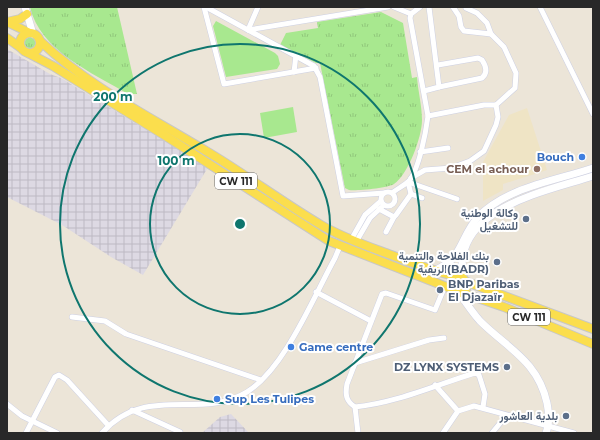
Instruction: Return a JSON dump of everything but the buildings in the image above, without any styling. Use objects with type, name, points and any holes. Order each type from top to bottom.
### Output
[{"type":"main road","points":[[7,22],[20,19],[26,10]]},
{"type":"main road","points":[[26,10],[31,33]]},
{"type":"main road","points":[[7,22],[31,33],[64,62],[225,162],[320,225],[354,241],[593,329]]},
{"type":"main road","points":[[21,48],[20,42],[22,37],[31,33]]},
{"type":"main road","points":[[7,38],[28,53],[37,50],[40,40]]},
{"type":"main road","name":"CW 111","points":[[28,53],[67,74],[312,231],[340,246],[449,288]]},
{"type":"main road","points":[[434,271],[445,265],[456,255],[468,229],[487,209],[512,195],[593,168]]},
{"type":"main road","points":[[461,293],[467,288],[462,280],[461,267],[464,249],[469,240],[489,216],[529,196],[593,176]]},
{"type":"main road","points":[[462,280],[452,283],[449,288],[461,293],[468,306],[481,321],[531,367],[545,395],[549,425],[547,433]]},
{"type":"main road","name":"CW 111","points":[[461,293],[504,307],[593,344]]},
{"type":"street","points":[[205,7],[296,55],[316,68],[320,77],[343,196],[392,193],[425,170],[451,168],[470,161],[484,151],[496,125],[498,117],[496,105]]},
{"type":"street","points":[[205,7],[224,84],[316,68]]},
{"type":"street","points":[[248,30],[258,7]]},
{"type":"street","points":[[248,30],[362,10],[388,7]]},
{"type":"street","points":[[394,7],[411,14]]},
{"type":"street","points":[[411,14],[420,7]]},
{"type":"street","points":[[429,7],[438,65],[439,87]]},
{"type":"street","points":[[453,7],[459,16],[461,27],[464,31],[491,34]]},
{"type":"street","points":[[428,116],[484,105],[496,105],[516,88],[516,73],[504,47],[491,34],[487,23],[477,13],[466,7],[459,16]]},
{"type":"street","points":[[540,7],[593,114]]},
{"type":"street","points":[[386,232],[394,217],[411,194],[409,180],[420,152],[428,116],[411,14]]},
{"type":"street","points":[[294,72],[296,55]]},
{"type":"street","points":[[424,91],[482,78],[485,76],[486,70],[482,60],[478,58],[438,65]]},
{"type":"street","points":[[420,152],[448,148]]},
{"type":"street","points":[[409,180],[457,199]]},
{"type":"street","points":[[354,241],[383,203],[384,193]]},
{"type":"street","points":[[354,241],[365,215],[383,203],[392,205],[395,201],[395,197],[392,193]]},
{"type":"street","points":[[411,194],[422,198]]},
{"type":"street","points":[[379,209],[394,217]]},
{"type":"street","points":[[102,433],[108,425],[132,410],[174,404],[213,404],[228,400],[246,392],[261,380],[283,356],[316,292],[336,258],[340,246]]},
{"type":"street","points":[[358,433],[355,407],[348,400],[346,393],[355,363],[371,321],[384,293],[434,310],[449,288]]},
{"type":"street","points":[[316,292],[371,321]]},
{"type":"street","points":[[72,318],[105,321],[126,334],[261,380]]},
{"type":"street","points":[[355,363],[429,340],[444,338]]},
{"type":"street","points":[[355,407],[408,395],[435,385],[477,374],[485,394],[483,407]]},
{"type":"street","points":[[26,433],[55,377],[59,375],[67,380],[108,425]]},
{"type":"street","points":[[435,385],[458,411]]},
{"type":"street","points":[[7,404],[22,416],[57,433]]},
{"type":"street","points":[[443,433],[458,411],[474,406],[483,407],[506,416],[549,425],[574,433]]},
{"type":"street","points":[[132,410],[180,432]]},
{"type":"street","points":[[492,433],[506,416]]},
{"type":"shaded area","points":[[7,49],[50,74],[61,78],[201,163],[207,169],[143,275],[111,257],[62,225],[7,197]]},
{"type":"shaded area","points":[[527,108],[547,170],[503,184],[503,190],[483,201],[483,162],[509,115]]},
{"type":"shaded area","points":[[231,414],[249,433],[202,433],[220,417]]},
{"type":"green space","points":[[30,7],[117,7],[137,94],[128,94],[84,69],[56,48],[36,23]]},
{"type":"green space","points":[[381,12],[403,23],[412,78],[417,77],[422,115],[420,136],[409,164],[404,173],[394,184],[372,189],[349,190],[345,188],[320,63],[316,63],[280,45],[286,33],[318,28],[317,22]]},
{"type":"green space","points":[[216,21],[275,53],[278,56],[280,64],[277,69],[226,77],[213,26]]},
{"type":"green space","points":[[30,37],[34,39],[36,43],[34,47],[30,49],[26,47],[24,43],[26,39]]},
{"type":"green space","points":[[293,107],[297,132],[264,138],[260,113]]},
{"type":"place","name":"Bouch","points":[[582,157]]},
{"type":"place","name":"CEM el achour","points":[[537,169]]},
{"type":"place","name":"وكالة الوطنية للتشغيل","points":[[526,219]]},
{"type":"place","name":"بنك الفلاحة والتنمية الريفية(BADR)","points":[[497,262]]},
{"type":"place","name":"BNP Paribas El Djazaïr","points":[[440,290]]},
{"type":"place","name":"Game centre","points":[[291,347]]},
{"type":"place","name":"DZ LYNX SYSTEMS","points":[[507,367]]},
{"type":"place","name":"Sup Les Tulipes","points":[[217,399]]},
{"type":"place","name":"بلدية العاشور","points":[[566,416]]}]
